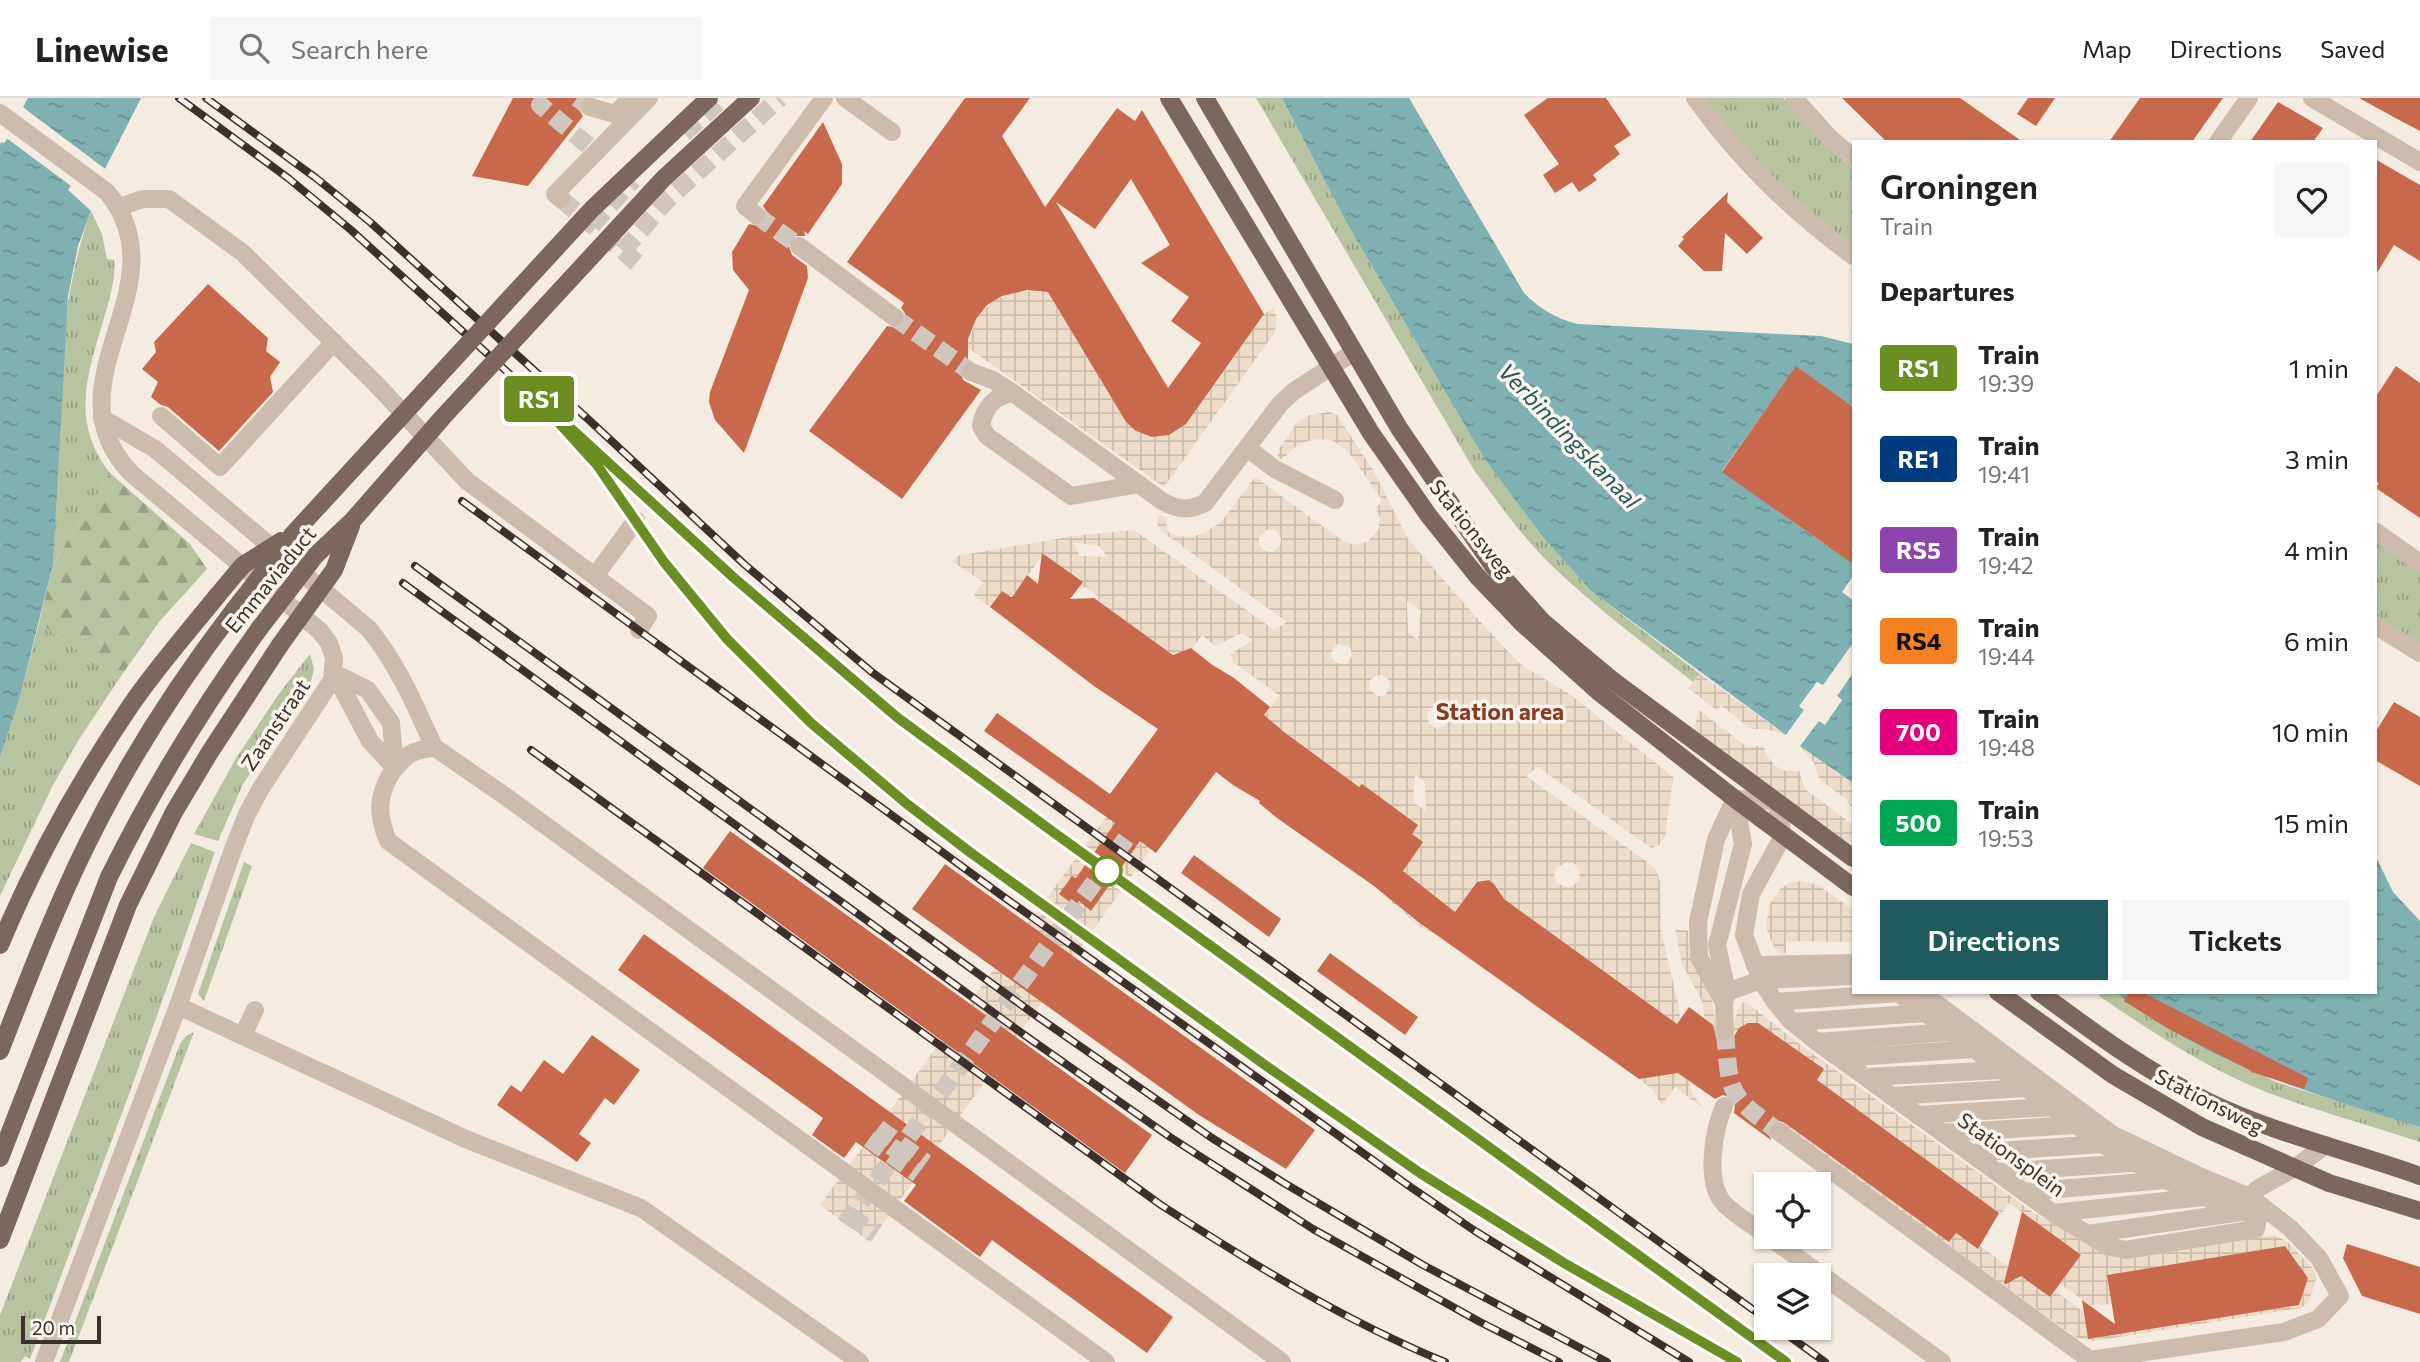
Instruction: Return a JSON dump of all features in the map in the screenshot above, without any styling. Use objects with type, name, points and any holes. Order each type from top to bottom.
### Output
[{"type":"main road","name":"Emmaviaduct","points":[[0,1051],[86,845],[129,764],[197,659],[293,534],[593,209],[709,98]]},
{"type":"main road","name":"Emmaviaduct","points":[[1,1156],[104,890],[128,837],[185,737],[259,629],[315,556],[353,520],[663,179],[751,98]]},
{"type":"main road","name":"Stationsweg","points":[[1169,98],[1387,457],[1429,516],[1493,593],[1568,666],[1735,799],[1852,886]]},
{"type":"main road","name":"Stationsweg","points":[[1205,98],[1399,428],[1493,566],[1555,633],[1612,680],[1852,857]]},
{"type":"main road","points":[[0,1240],[128,905],[180,802],[222,732],[334,570],[353,520]]},
{"type":"main road","points":[[0,945],[60,822],[132,704],[243,565],[293,534]]},
{"type":"main road","name":"Stationsweg","points":[[2001,994],[2113,1075],[2150,1099],[2211,1131],[2329,1183],[2420,1211]]},
{"type":"main road","name":"Stationsweg","points":[[2042,994],[2163,1079],[2211,1103],[2420,1176]]},
{"type":"street","points":[[590,107],[615,114],[631,98]]},
{"type":"street","points":[[561,199],[555,194],[649,98]]},
{"type":"street","points":[[756,215],[745,206],[824,98]]},
{"type":"street","points":[[845,98],[892,132]]},
{"type":"street","points":[[1695,98],[1712,122],[1761,178],[1795,211],[1852,255]]},
{"type":"street","points":[[1794,98],[1829,137],[1852,157]]},
{"type":"street","points":[[2219,140],[2249,98]]},
{"type":"street","points":[[2312,98],[2420,162]]},
{"type":"street","name":"Zaanstraat","points":[[0,113],[103,188],[119,207],[126,222],[134,258],[127,295],[103,378],[102,418],[113,451],[132,474],[325,637],[334,658],[330,687],[261,788],[247,814],[44,1362]]},
{"type":"street","points":[[119,207],[143,199],[169,199],[243,253],[334,342],[467,481],[648,616],[639,630]]},
{"type":"street","points":[[799,246],[894,317]]},
{"type":"street","points":[[161,416],[220,467],[334,342]]},
{"type":"street","points":[[971,372],[993,380],[1174,508],[1184,510],[1205,503],[1293,391],[1354,352]]},
{"type":"street","points":[[1013,393],[1003,394],[994,400],[983,416],[981,426],[987,436],[1071,496],[1139,484]]},
{"type":"street","points":[[102,418],[155,449],[369,629],[387,651],[403,678],[433,747],[505,796],[1282,1362]]},
{"type":"street","points":[[1247,448],[1275,469],[1335,500]]},
{"type":"street","points":[[595,576],[636,520]]},
{"type":"street","points":[[2377,532],[2420,563]]},
{"type":"street","points":[[2377,626],[2420,653]]},
{"type":"street","points":[[334,673],[369,741],[395,768]]},
{"type":"street","points":[[334,673],[368,690],[391,723],[395,768]]},
{"type":"street","points":[[433,747],[411,753],[395,768],[384,785],[379,802],[380,823],[388,841],[1106,1362]]},
{"type":"street","points":[[1735,799],[1776,801],[1783,835]]},
{"type":"street","points":[[1725,1031],[1726,997],[1717,946],[1743,844],[1735,799]]},
{"type":"street","points":[[1726,997],[1699,957],[1698,922],[1716,839],[1735,799]]},
{"type":"street","name":"Stationsplein","points":[[1783,835],[1751,894],[1744,936],[1758,973],[1775,1002],[1793,1023],[2053,1213],[2088,1234],[2248,1204]]},
{"type":"street","points":[[1726,997],[1758,973],[1852,963]]},
{"type":"street","points":[[1758,973],[1852,976]]},
{"type":"street","points":[[1775,1002],[1884,994]]},
{"type":"street","points":[[1899,994],[2102,1144],[2133,1163],[2203,1197]]},
{"type":"street","points":[[1779,1132],[2089,1361],[2284,1332],[2318,1319],[2340,1296],[2319,1258],[2290,1227],[2197,1175],[2113,1135],[1925,994]]},
{"type":"street","points":[[178,1006],[468,1140],[641,1208],[860,1362]]},
{"type":"street","points":[[243,1035],[255,1010]]},
{"type":"street","points":[[1793,1023],[1925,1013]]},
{"type":"street","points":[[1817,1042],[1949,1032]]},
{"type":"street","points":[[1840,1058],[1974,1049]]},
{"type":"street","points":[[1866,1077],[2001,1070]]},
{"type":"street","points":[[1891,1096],[2026,1088]]},
{"type":"street","points":[[1724,1106],[1711,1154],[1717,1189],[1722,1201],[1754,1226]]},
{"type":"street","points":[[1917,1115],[2052,1107]]},
{"type":"street","points":[[1942,1133],[2076,1125]]},
{"type":"street","points":[[1970,1153],[2102,1144]]},
{"type":"street","points":[[2248,1204],[2257,1189],[2293,1169],[2326,1144]]},
{"type":"street","points":[[1997,1172],[2133,1163]]},
{"type":"street","points":[[2024,1192],[2166,1180]]},
{"type":"street","points":[[2053,1213],[2203,1197],[2248,1204]]},
{"type":"street","points":[[1785,1249],[1942,1362]]},
{"type":"green space","points":[[1256,98],[1282,98],[1345,220],[1485,460],[1542,536],[1591,591],[1700,674],[1693,682],[1565,578],[1518,529],[1500,505],[1474,470]]},
{"type":"green space","points":[[1703,98],[1783,98],[1823,143],[1852,168],[1852,246],[1800,205],[1757,164]]},
{"type":"green space","points":[[91,211],[102,234],[107,259],[114,260],[114,272],[89,372],[86,412],[89,432],[97,453],[110,473],[53,564],[63,340],[78,253]]},
{"type":"green space","points":[[110,473],[190,544],[207,569],[159,622],[119,679],[39,623],[53,564]]},
{"type":"green space","points":[[2377,542],[2420,571],[2420,647],[2377,619]]},
{"type":"green space","points":[[39,623],[119,679],[78,741],[52,787],[0,896],[0,758],[20,697]]},
{"type":"green space","points":[[310,654],[314,669],[310,685],[243,784],[218,841],[194,834],[235,760],[278,695]]},
{"type":"green space","points":[[191,843],[215,852],[132,1086],[30,1359],[25,1356],[21,1362],[0,1362],[0,1315],[154,917]]},
{"type":"green space","points":[[244,862],[252,866],[204,1001],[198,994]]},
{"type":"green space","points":[[2118,994],[2134,1007],[2276,1082],[2420,1127],[2420,1142],[2304,1105],[2244,1082],[2201,1061],[2099,996]]},
{"type":"green space","points":[[194,1032],[69,1362],[60,1362],[180,1044],[186,1036]]},
{"type":"shaded area","points":[[1046,287],[1126,422],[1136,431],[1149,436],[1169,435],[1186,424],[1264,314],[1274,308],[1277,319],[1275,332],[1164,487],[967,347],[976,319],[994,300],[1018,291],[1044,292]]},
{"type":"shaded area","points":[[1329,412],[1337,415],[1374,472],[1408,539],[1520,664],[1571,695],[1673,777],[1665,837],[1659,845],[1651,848],[1538,767],[1526,776],[1657,871],[1660,882],[1661,930],[1679,1008],[1687,1077],[1693,1095],[1703,1108],[1675,1087],[1662,1105],[1652,1089],[1639,1079],[1661,1075],[1666,1016],[1493,891],[1495,885],[1491,881],[1482,880],[1476,883],[1438,935],[1422,928],[1383,895],[1391,863],[1418,825],[1394,807],[1360,788],[1264,717],[1279,695],[1232,661],[1229,655],[1253,640],[1242,633],[1215,646],[1202,635],[1185,659],[1172,654],[1097,600],[1098,596],[1082,585],[1082,582],[1044,554],[1013,595],[999,596],[990,607],[974,595],[983,582],[953,562],[957,556],[1074,536],[1134,530],[1274,630],[1287,622],[1161,531],[1157,524],[1158,517],[1165,517],[1168,532],[1176,536],[1191,537],[1206,532],[1221,522],[1255,477],[1343,541],[1355,545],[1367,542],[1379,529],[1380,518],[1376,507],[1381,503],[1381,498],[1347,450],[1331,440],[1315,439],[1299,444],[1279,459],[1279,449],[1297,423],[1309,415]],"holes":[[[1268,529],[1276,530],[1281,539],[1280,546],[1272,552],[1264,551],[1259,545],[1259,537]],[[1073,542],[1099,546],[1108,557],[1080,556]],[[1407,601],[1421,610],[1418,640],[1408,632]],[[1337,644],[1351,649],[1352,656],[1346,664],[1336,663],[1331,657]],[[1382,675],[1388,679],[1390,688],[1384,696],[1377,696],[1369,689],[1369,681]],[[1441,704],[1448,708],[1451,719],[1443,727],[1436,728],[1429,723],[1427,716],[1430,708]],[[1415,774],[1425,782],[1426,811],[1413,802]],[[1567,862],[1575,864],[1580,872],[1579,881],[1569,888],[1557,883],[1554,876],[1556,868]],[[1423,887],[1435,896],[1416,922],[1399,906]]]},
{"type":"shaded area","points":[[1700,674],[1786,735],[1765,729],[1751,729],[1721,705],[1717,710],[1688,688]]},
{"type":"shaded area","points":[[1699,710],[1747,747],[1764,746],[1766,755],[1775,766],[1786,771],[1799,771],[1805,789],[1852,824],[1852,838],[1848,844],[1694,730]]},
{"type":"shaded area","points":[[1800,746],[1852,782],[1852,807],[1847,803],[1848,800],[1820,780],[1814,763]]},
{"type":"shaded area","points":[[1108,815],[1153,846],[870,1242],[820,1205]]},
{"type":"shaded area","points":[[1801,881],[1818,885],[1852,909],[1852,942],[1786,941],[1786,953],[1781,954],[1774,948],[1766,927],[1769,905],[1781,888]]},
{"type":"shaded area","points":[[1675,929],[1688,931],[1689,951],[1713,1004],[1722,1088],[1714,1090],[1702,1001],[1682,964]]},
{"type":"shaded area","points":[[1746,1002],[1802,1046],[2034,1213],[2088,1244],[2120,1258],[2134,1258],[2270,1236],[2279,1237],[2289,1243],[2315,1271],[2316,1280],[2309,1302],[2300,1308],[2094,1341],[2077,1338],[1765,1113],[1736,1073],[1734,1023],[1742,1003]],"holes":[[[1817,1081],[2001,1214],[2009,1203],[2081,1255],[2060,1284],[2090,1305],[2112,1304],[2108,1275],[2285,1246],[2308,1278],[2299,1305],[2088,1339],[2084,1312],[2055,1291],[2050,1297],[2021,1276],[2007,1272],[2008,1266],[1956,1233],[1949,1242],[1806,1139]]]},
{"type":"water","points":[[28,98],[141,98],[105,169],[92,160],[69,189],[91,211],[78,246],[68,296],[53,564],[20,697],[0,758],[0,145],[29,112],[23,107]]},
{"type":"water","name":"Verbindingskanaal","points":[[1282,98],[1409,98],[1524,293],[1555,316],[1577,324],[1821,336],[1852,344],[1852,406],[1796,367],[1722,471],[1827,546],[1852,509],[1852,577],[1842,592],[1852,599],[1852,782],[1800,746],[1819,720],[1825,724],[1842,700],[1817,682],[1800,707],[1804,710],[1786,735],[1591,591],[1542,536],[1485,460],[1345,220]]},
{"type":"water","points":[[2377,859],[2393,892],[2420,921],[2420,1127],[2261,1074],[2186,1039],[2118,994],[2377,994]]},
{"type":"pier","points":[[20,105],[108,171],[104,172],[93,165],[73,189],[90,205],[88,208],[68,190],[71,186],[5,137],[24,113],[19,109]]},
{"type":"pier","points":[[1852,644],[1852,674],[1837,696],[1842,700],[1825,725],[1819,721],[1800,746],[1797,744],[1816,718],[1824,720],[1838,701],[1818,687],[1804,706],[1807,711],[1789,738],[1786,735],[1804,710],[1799,706],[1817,682],[1823,685]]},
{"type":"building","points":[[513,98],[583,98],[579,110],[583,116],[528,186],[472,176]]},
{"type":"building","points":[[965,98],[1030,98],[1002,136],[1045,207],[1117,108],[1135,121],[1142,110],[1264,314],[1186,424],[1169,435],[1152,437],[1136,431],[1126,422],[1048,292],[1027,290],[1002,296],[987,305],[976,319],[968,339],[968,361],[960,369],[963,380],[981,390],[902,499],[809,431],[887,326],[898,328],[903,323],[905,313],[901,308],[904,303],[847,262]],"holes":[[[1131,179],[1170,245],[1141,263],[1189,297],[1171,321],[1201,343],[1168,388],[1056,202],[1095,229]]]},
{"type":"building","points":[[1548,98],[1606,98],[1631,135],[1614,146],[1620,154],[1593,175],[1597,180],[1579,192],[1572,182],[1555,193],[1543,175],[1559,164],[1524,115]]},
{"type":"building","points":[[1842,98],[1960,98],[2020,140],[1885,140]]},
{"type":"building","points":[[2028,98],[2055,98],[2036,126],[2017,114]]},
{"type":"building","points":[[2140,98],[2223,98],[2193,140],[2110,140]]},
{"type":"building","points":[[2359,98],[2420,98],[2420,131],[2401,121]]},
{"type":"building","points":[[2278,102],[2323,128],[2314,140],[2251,140]]},
{"type":"building","points":[[823,122],[842,164],[842,184],[808,234],[804,231],[805,236],[794,236],[788,244],[792,255],[807,266],[808,278],[744,453],[715,420],[709,402],[710,392],[749,290],[733,270],[732,252],[749,224],[759,226],[765,222],[767,212],[763,206]]},
{"type":"building","points":[[2377,160],[2420,185],[2420,261],[2394,245],[2377,273]]},
{"type":"building","points":[[1728,192],[1727,202],[1763,238],[1747,254],[1725,233],[1722,271],[1704,271],[1678,246],[1684,239],[1682,237]]},
{"type":"building","points":[[208,284],[268,338],[266,351],[280,362],[270,377],[273,392],[219,451],[168,407],[151,397],[158,382],[142,369],[156,352],[154,342]]},
{"type":"building","points":[[1796,366],[1852,406],[1852,563],[1722,472]]},
{"type":"building","points":[[2396,366],[2420,383],[2420,518],[2377,489],[2377,395]]},
{"type":"building","points":[[1042,553],[1083,582],[1070,599],[1094,598],[1173,655],[1191,648],[1270,707],[1264,715],[1284,732],[1359,787],[1362,784],[1418,825],[1412,834],[1423,842],[1403,871],[1455,912],[1477,882],[1489,880],[1504,899],[1677,1024],[1689,1007],[1713,1025],[1716,1038],[1725,1042],[1732,1040],[1739,1028],[1748,1023],[1758,1023],[1824,1069],[1817,1080],[1999,1213],[1978,1249],[1956,1233],[1949,1242],[1785,1123],[1780,1121],[1770,1125],[1768,1131],[1771,1140],[1734,1113],[1732,1098],[1723,1095],[1715,1099],[1678,1073],[1639,1079],[1417,921],[1374,886],[1277,818],[1259,803],[1260,801],[1216,772],[1156,853],[1140,841],[1091,911],[1079,901],[1075,906],[1059,894],[1072,876],[1076,878],[1115,823],[984,731],[997,713],[1110,794],[1158,729],[1094,686],[990,607],[1002,591],[1013,596],[1027,575],[1038,584]]},
{"type":"building","points":[[2394,702],[2420,717],[2420,786],[2377,761],[2377,730]]},
{"type":"building","points":[[730,831],[1152,1135],[1125,1173],[703,868]]},
{"type":"building","points":[[1194,855],[1281,919],[1269,937],[1181,873]]},
{"type":"building","points":[[945,864],[1315,1130],[1286,1169],[1199,1115],[912,909]]},
{"type":"building","points":[[644,934],[1173,1317],[1147,1353],[992,1240],[980,1257],[904,1201],[916,1185],[856,1142],[844,1158],[812,1135],[823,1118],[618,970]]},
{"type":"building","points":[[1330,953],[1418,1017],[1405,1035],[1317,971]]},
{"type":"building","points":[[2128,994],[2146,994],[2308,1078],[2304,1089],[2255,1073],[2167,1028],[2124,1001]]},
{"type":"building","points":[[592,1035],[640,1070],[614,1105],[605,1098],[579,1134],[591,1143],[577,1162],[497,1105],[511,1085],[521,1092],[544,1060],[563,1074]]},
{"type":"building","points":[[2022,1212],[2081,1255],[2050,1297],[2021,1276],[2004,1283]]},
{"type":"building","points":[[2347,1244],[2420,1267],[2420,1314],[2362,1296],[2343,1258]]},
{"type":"building","points":[[2285,1246],[2308,1278],[2299,1305],[2088,1339],[2082,1300],[2115,1324],[2107,1275]]},
{"type":"tunnel","points":[[546,98],[540,105],[596,152]]},
{"type":"tunnel","points":[[577,98],[590,107]]},
{"type":"tunnel","points":[[684,133],[723,98]]},
{"type":"tunnel","points":[[623,251],[669,198],[780,98]]},
{"type":"tunnel","points":[[592,225],[633,180]]},
{"type":"tunnel","points":[[561,199],[643,268]]},
{"type":"tunnel","points":[[756,215],[799,246]]},
{"type":"tunnel","points":[[894,317],[971,372]]},
{"type":"tunnel","points":[[845,1224],[1131,832]]},
{"type":"tunnel","points":[[1725,1031],[1728,1068],[1734,1091],[1749,1109],[1779,1132]]},
{"type":"tunnel","points":[[878,1128],[926,1163]]},
{"type":"tunnel","points":[[869,1139],[918,1174]]},
{"type":"tunnel","points":[[850,1216],[876,1234]]},
{"type":"railway","points":[[179,98],[288,178],[351,230],[733,577],[898,718],[1786,1362]]},
{"type":"railway","points":[[206,98],[316,178],[370,222],[744,564],[873,673],[1754,1310]]},
{"type":"railway","points":[[589,456],[666,565],[731,643],[811,724],[891,792],[1019,888],[1379,1145],[1537,1246],[1737,1362]]},
{"type":"railway","points":[[462,501],[1001,895],[1412,1188],[1475,1231],[1689,1362]]},
{"type":"railway","points":[[415,566],[1038,1017],[1212,1138],[1423,1265],[1607,1362]]},
{"type":"railway","points":[[403,583],[1023,1034],[1170,1137],[1313,1229],[1480,1322],[1559,1362]]},
{"type":"railway","points":[[531,750],[1161,1205],[1335,1310],[1445,1362]]},
{"type":"railway","points":[[1795,1340],[1825,1362]]},
{"type":"train","name":"RS1","points":[[1737,1362],[1564,1263],[1420,1173],[1265,1065],[907,804],[811,723],[727,639],[664,562],[597,465],[529,390],[733,577],[898,718],[1786,1362]]},
{"type":"district","name":"Station area","points":[[1500,712]]}]
